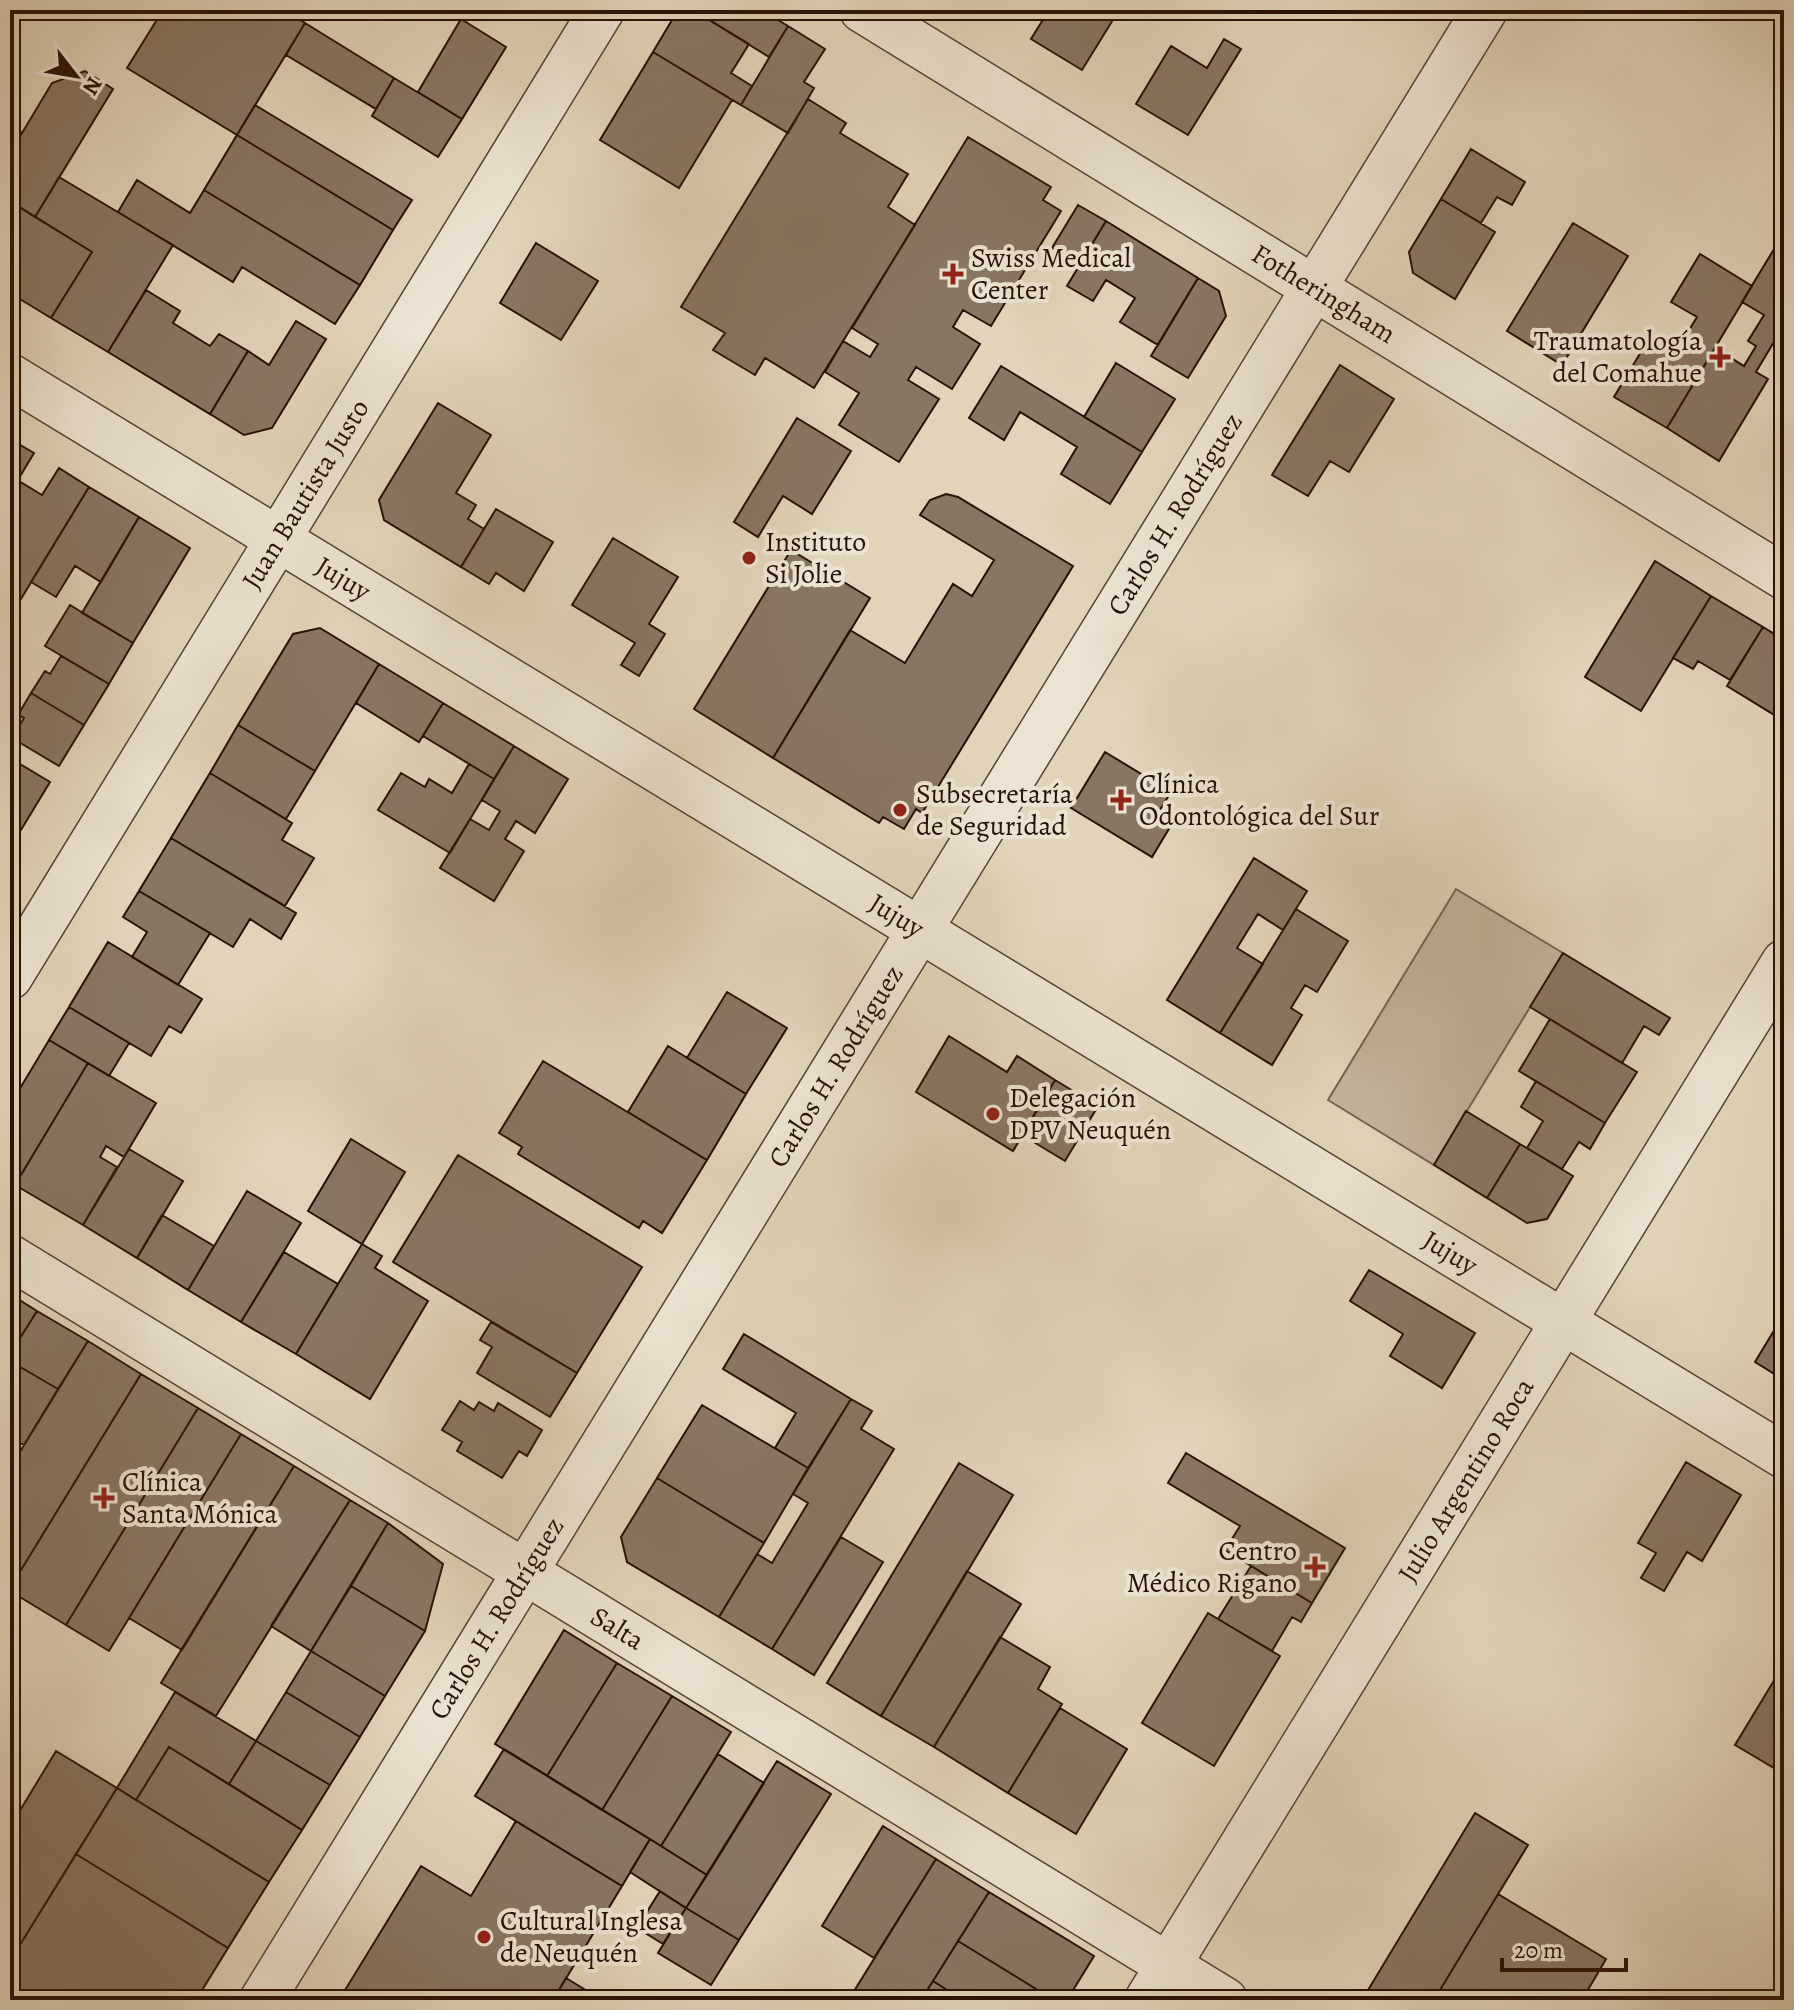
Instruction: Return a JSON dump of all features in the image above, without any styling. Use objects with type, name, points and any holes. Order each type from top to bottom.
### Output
[{"type":"street","name":"Juan Bautista Justo","points":[[10,977],[602,10]]},
{"type":"street","name":"Fotheringham","points":[[862,10],[1784,577]]},
{"type":"street","name":"Carlos H. Rodríguez","points":[[262,2000],[1485,10]]},
{"type":"street","name":"Jujuy","points":[[10,376],[1784,1456]]},
{"type":"street","name":"Julio Argentino Roca","points":[[1158,1982],[1784,962]]},
{"type":"street","name":"Salta","points":[[10,1257],[525,1572],[1158,1982],[1225,2000]]},
{"type":"shaded area","points":[[1456,889],[1563,953],[1434,1165],[1328,1100]]},
{"type":"building","points":[[163,10],[284,10],[305,23],[237,135],[127,68]]},
{"type":"building","points":[[678,10],[693,10],[749,44],[731,73],[752,86],[741,105],[653,52]]},
{"type":"building","points":[[693,10],[761,10],[788,26],[769,57]]},
{"type":"building","points":[[1049,10],[1119,10],[1082,70],[1031,39]]},
{"type":"building","points":[[461,19],[506,47],[462,119],[418,92]]},
{"type":"building","points":[[305,23],[394,78],[376,109],[286,55]]},
{"type":"building","points":[[788,26],[825,49],[804,82],[814,88],[788,133],[741,105]]},
{"type":"building","points":[[1224,39],[1241,49],[1188,135],[1136,104],[1171,46],[1207,68]]},
{"type":"building","points":[[653,52],[732,100],[679,188],[600,140]]},
{"type":"building","points":[[85,71],[113,89],[35,217],[10,201],[10,153],[52,83]]},
{"type":"building","points":[[394,78],[462,119],[438,157],[372,116]]},
{"type":"building","points":[[808,99],[846,123],[840,133],[908,174],[888,207],[915,225],[814,388],[765,358],[755,375],[713,350],[725,333],[681,307]]},
{"type":"building","points":[[255,105],[412,200],[393,230],[237,135]]},
{"type":"building","points":[[10,125],[22,133],[10,153]]},
{"type":"building","points":[[237,135],[393,230],[360,285],[204,190]]},
{"type":"building","name":"Swiss Medical Center","points":[[968,137],[1051,187],[1043,200],[1061,211],[991,326],[963,310],[953,327],[980,344],[952,389],[916,367],[908,380],[939,399],[899,462],[839,425],[859,393],[825,372],[843,341],[870,357],[878,344],[852,328]]},
{"type":"building","points":[[1471,149],[1525,182],[1512,205],[1497,197],[1481,223],[1441,199]]},
{"type":"building","points":[[59,177],[173,245],[108,352],[51,318],[92,252],[35,217]]},
{"type":"building","points":[[137,180],[190,213],[204,190],[360,285],[335,324],[242,267],[233,282],[118,212]]},
{"type":"building","points":[[1441,199],[1495,232],[1455,299],[1413,273],[1409,252]]},
{"type":"building","points":[[10,201],[92,252],[51,318],[10,293]]},
{"type":"building","points":[[1078,205],[1106,221],[1080,264],[1052,248]]},
{"type":"building","points":[[1106,221],[1198,278],[1158,345],[1120,322],[1135,298],[1106,280],[1093,301],[1067,286]]},
{"type":"building","points":[[1573,223],[1628,256],[1562,365],[1507,331]]},
{"type":"building","name":"Traumatología del Comahue","points":[[1782,236],[1784,325],[1756,372],[1768,379],[1719,461],[1667,428],[1715,348],[1744,366],[1756,346],[1748,341],[1764,315],[1742,302]]},
{"type":"building","points":[[536,243],[598,281],[561,340],[500,303]]},
{"type":"building","points":[[1700,254],[1752,286],[1667,428],[1614,397],[1650,337],[1675,353],[1697,317],[1671,302]]},
{"type":"building","points":[[1198,278],[1219,291],[1226,316],[1188,378],[1151,356]]},
{"type":"building","points":[[146,290],[180,311],[173,323],[210,346],[219,334],[248,351],[210,414],[108,352]]},
{"type":"building","points":[[296,321],[326,339],[272,428],[244,435],[210,414],[248,351],[269,365]]},
{"type":"building","points":[[1116,363],[1175,399],[1142,452],[1084,417]]},
{"type":"building","points":[[1340,365],[1394,399],[1349,472],[1330,461],[1308,496],[1272,475]]},
{"type":"building","points":[[1001,366],[1142,452],[1110,504],[1061,474],[1077,447],[1020,412],[1004,440],[969,418]]},
{"type":"building","points":[[438,403],[491,435],[456,493],[476,505],[468,519],[484,529],[461,567],[384,520],[379,500]]},
{"type":"building","points":[[797,418],[851,451],[812,514],[783,496],[758,537],[734,522]]},
{"type":"building","points":[[10,439],[34,453],[10,493]]},
{"type":"building","points":[[59,468],[89,487],[10,617],[10,493],[17,480],[42,495]]},
{"type":"building","points":[[89,487],[139,517],[101,582],[75,566],[56,597],[31,582]]},
{"type":"building","points":[[946,494],[958,497],[1073,566],[922,813],[916,809],[904,829],[883,817],[879,823],[773,758],[850,630],[905,663],[953,584],[972,596],[994,560],[920,515],[930,500]]},
{"type":"building","points":[[496,509],[553,542],[524,591],[496,573],[489,584],[461,567]]},
{"type":"building","points":[[139,517],[190,548],[133,643],[82,613]]},
{"type":"building","points":[[613,538],[678,577],[649,624],[665,634],[639,676],[621,665],[635,643],[572,605]]},
{"type":"building","points":[[791,550],[870,598],[773,758],[694,709]]},
{"type":"building","points":[[1655,561],[1711,596],[1641,711],[1585,677]]},
{"type":"building","points":[[1711,596],[1763,627],[1730,680],[1698,661],[1693,669],[1673,658]]},
{"type":"building","points":[[70,605],[133,643],[109,684],[45,646]]},
{"type":"building","points":[[1763,627],[1784,640],[1784,721],[1727,686]]},
{"type":"building","points":[[320,628],[379,664],[315,771],[238,725],[293,634]]},
{"type":"building","points":[[61,656],[109,684],[84,725],[31,693],[45,671],[50,674]]},
{"type":"building","points":[[379,664],[443,703],[419,742],[356,703]]},
{"type":"building","points":[[31,693],[84,725],[59,766],[12,738],[24,718],[18,715]]},
{"type":"building","points":[[443,703],[514,746],[494,779],[423,736]]},
{"type":"building","points":[[238,725],[315,771],[286,819],[210,773]]},
{"type":"building","points":[[514,746],[568,779],[535,833],[516,821],[505,839],[524,851],[494,901],[440,868],[470,819],[489,830],[500,811],[482,800]]},
{"type":"building","name":"Clínica Odontológica del Sur","points":[[1105,752],[1171,792],[1158,813],[1173,822],[1152,857],[1071,808]]},
{"type":"building","points":[[10,758],[50,782],[10,848]]},
{"type":"building","points":[[469,764],[494,779],[450,853],[378,810],[401,773],[425,787],[429,779],[452,793]]},
{"type":"building","points":[[210,773],[292,823],[282,840],[314,858],[285,906],[171,838]]},
{"type":"building","points":[[171,838],[296,913],[281,939],[250,919],[233,947],[139,891]]},
{"type":"building","points":[[1254,858],[1307,891],[1283,930],[1258,914],[1237,948],[1263,964],[1220,1033],[1167,1000]]},
{"type":"building","points":[[139,891],[210,933],[178,985],[132,957],[147,932],[123,917]]},
{"type":"building","points":[[1296,909],[1348,941],[1317,992],[1305,985],[1291,1008],[1302,1015],[1272,1065],[1220,1033]]},
{"type":"building","points":[[108,942],[202,999],[181,1033],[169,1026],[151,1056],[69,1007]]},
{"type":"building","points":[[1563,953],[1670,1018],[1659,1035],[1644,1026],[1622,1063],[1530,1007]]},
{"type":"building","points":[[727,992],[787,1028],[746,1094],[687,1058]]},
{"type":"building","points":[[69,1007],[129,1043],[109,1076],[49,1040]]},
{"type":"building","points":[[1550,1019],[1637,1072],[1605,1123],[1519,1071]]},
{"type":"building","name":"Delegación DPV Neuquén","points":[[949,1036],[1007,1072],[1017,1056],[1055,1080],[1013,1151],[916,1092]]},
{"type":"building","points":[[49,1040],[88,1063],[15,1185],[10,1182],[10,1105]]},
{"type":"building","points":[[668,1046],[746,1094],[707,1160],[628,1112]]},
{"type":"building","points":[[543,1061],[707,1160],[662,1233],[643,1221],[639,1228],[518,1154],[522,1147],[499,1133]]},
{"type":"building","points":[[88,1063],[156,1103],[124,1157],[106,1146],[100,1157],[117,1167],[83,1225],[15,1185]]},
{"type":"building","points":[[1055,1080],[1098,1106],[1065,1161],[1022,1135]]},
{"type":"building","points":[[1536,1081],[1605,1123],[1590,1149],[1579,1142],[1562,1169],[1527,1148],[1543,1121],[1521,1107]]},
{"type":"building","points":[[1466,1111],[1520,1144],[1487,1198],[1434,1165]]},
{"type":"building","points":[[351,1139],[405,1172],[362,1244],[308,1211]]},
{"type":"building","points":[[1520,1144],[1573,1176],[1547,1219],[1527,1223],[1487,1198]]},
{"type":"building","points":[[129,1149],[183,1181],[137,1258],[83,1225]]},
{"type":"building","points":[[458,1155],[642,1267],[577,1373],[393,1262]]},
{"type":"building","points":[[247,1191],[301,1223],[241,1322],[188,1290]]},
{"type":"building","points":[[162,1215],[214,1246],[188,1290],[137,1258]]},
{"type":"building","points":[[362,1244],[382,1256],[375,1268],[428,1301],[370,1399],[296,1354]]},
{"type":"building","points":[[284,1252],[338,1284],[296,1354],[241,1322]]},
{"type":"building","points":[[1369,1270],[1475,1333],[1442,1388],[1390,1356],[1403,1334],[1350,1301]]},
{"type":"building","points":[[10,1294],[37,1311],[10,1354]]},
{"type":"building","points":[[37,1311],[88,1341],[58,1389],[10,1361],[10,1354]]},
{"type":"building","points":[[1784,1314],[1784,1380],[1755,1362]]},
{"type":"building","points":[[491,1322],[577,1373],[550,1417],[477,1373],[492,1347],[480,1340]]},
{"type":"building","points":[[744,1334],[851,1399],[808,1468],[775,1448],[796,1413],[723,1369]]},
{"type":"building","points":[[88,1341],[141,1374],[10,1588],[10,1468]]},
{"type":"building","points":[[10,1361],[58,1389],[24,1445],[10,1437]]},
{"type":"building","name":"Clínica Santa Mónica","points":[[141,1374],[198,1408],[66,1625],[10,1591],[10,1588]]},
{"type":"building","points":[[851,1399],[872,1411],[861,1429],[894,1449],[772,1649],[719,1617],[757,1554],[772,1563],[808,1503],[793,1494]]},
{"type":"building","points":[[460,1401],[474,1410],[479,1402],[494,1411],[498,1403],[542,1430],[527,1456],[519,1451],[502,1478],[457,1451],[462,1442],[442,1430]]},
{"type":"building","points":[[702,1405],[808,1468],[764,1543],[657,1478]]},
{"type":"building","points":[[198,1408],[241,1434],[109,1651],[66,1625]]},
{"type":"building","points":[[241,1434],[294,1466],[182,1650],[129,1618]]},
{"type":"building","points":[[1186,1453],[1345,1548],[1312,1603],[1225,1550],[1240,1526],[1168,1483]]},
{"type":"building","points":[[1686,1462],[1741,1495],[1702,1561],[1687,1552],[1664,1591],[1641,1578],[1656,1553],[1638,1543]]},
{"type":"building","points":[[959,1463],[1013,1495],[881,1716],[827,1683]]},
{"type":"building","points":[[294,1466],[350,1500],[216,1716],[161,1683]]},
{"type":"building","points":[[657,1478],[764,1543],[719,1617],[627,1562],[621,1537]]},
{"type":"building","points":[[350,1500],[388,1523],[311,1651],[271,1626]]},
{"type":"building","points":[[388,1523],[443,1564],[425,1631],[351,1586]]},
{"type":"building","points":[[841,1537],[883,1562],[814,1675],[772,1649]]},
{"type":"building","points":[[1251,1566],[1312,1603],[1301,1622],[1292,1617],[1272,1651],[1218,1619]]},
{"type":"building","points":[[967,1571],[1021,1604],[934,1747],[881,1716]]},
{"type":"building","points":[[351,1586],[425,1631],[385,1696],[311,1651]]},
{"type":"building","points":[[1208,1613],[1280,1656],[1214,1766],[1142,1723]]},
{"type":"building","points":[[564,1630],[617,1663],[547,1776],[495,1744]]},
{"type":"building","points":[[1000,1637],[1050,1667],[1038,1689],[1062,1704],[1008,1793],[934,1747]]},
{"type":"building","points":[[311,1651],[385,1696],[360,1737],[286,1692]]},
{"type":"building","points":[[617,1663],[672,1696],[602,1810],[547,1776]]},
{"type":"building","points":[[1784,1664],[1784,1774],[1735,1745]]},
{"type":"building","points":[[175,1692],[256,1741],[229,1784],[169,1747],[136,1800],[117,1788]]},
{"type":"building","points":[[286,1692],[360,1737],[330,1785],[256,1741]]},
{"type":"building","points":[[672,1696],[731,1732],[661,1846],[602,1810]]},
{"type":"building","points":[[1060,1708],[1127,1749],[1076,1834],[1008,1793]]},
{"type":"building","points":[[256,1741],[330,1785],[302,1830],[229,1784]]},
{"type":"building","points":[[169,1747],[302,1830],[269,1882],[136,1800]]},
{"type":"building","points":[[504,1749],[650,1839],[622,1886],[475,1796]]},
{"type":"building","points":[[56,1751],[117,1788],[10,1961],[10,1827]]},
{"type":"building","points":[[718,1754],[764,1783],[707,1875],[661,1846]]},
{"type":"building","points":[[777,1761],[831,1794],[739,1940],[686,1908]]},
{"type":"building","points":[[117,1788],[269,1882],[228,1948],[76,1854]]},
{"type":"building","points":[[1475,1813],[1528,1845],[1434,2000],[1362,2000]]},
{"type":"building","name":"Cultural Inglesa de Neuquén","points":[[516,1821],[622,1886],[553,2000],[339,2000],[421,1866],[471,1896]]},
{"type":"building","points":[[883,1826],[936,1859],[874,1958],[822,1926]]},
{"type":"building","points":[[650,1839],[707,1875],[686,1908],[630,1872]]},
{"type":"building","points":[[76,1854],[228,1948],[196,2000],[10,2000],[10,1961]]},
{"type":"building","points":[[936,1859],[989,1892],[921,2000],[857,2000],[851,1996]]},
{"type":"building","points":[[660,1891],[686,1908],[663,1944],[637,1928]]},
{"type":"building","points":[[989,1892],[1094,1956],[1067,2000],[1054,2000],[958,1941]]},
{"type":"building","points":[[1498,1894],[1606,1959],[1582,2000],[1434,2000]]},
{"type":"building","points":[[686,1908],[739,1940],[711,1985],[658,1953]]},
{"type":"building","points":[[958,1941],[1054,2000],[963,2000],[933,1981]]},
{"type":"building","points":[[566,1978],[602,2000],[553,2000]]},
{"type":"building","points":[[933,1981],[963,2000],[921,2000]]},
{"type":"place","name":"Swiss Medical Center","points":[[953,274]]},
{"type":"place","name":"Traumatología del Comahue","points":[[1720,357]]},
{"type":"place","name":"Instituto Si Jolie","points":[[749,558]]},
{"type":"place","name":"Clínica Odontológica del Sur","points":[[1121,800]]},
{"type":"place","name":"Subsecretaría de Seguridad","points":[[900,810]]},
{"type":"place","name":"Delegación DPV Neuquén","points":[[993,1114]]},
{"type":"place","name":"Clínica Santa Mónica","points":[[104,1498]]},
{"type":"place","name":"Centro Médico Rigano","points":[[1315,1567]]},
{"type":"place","name":"Cultural Inglesa de Neuquén","points":[[484,1937]]}]
